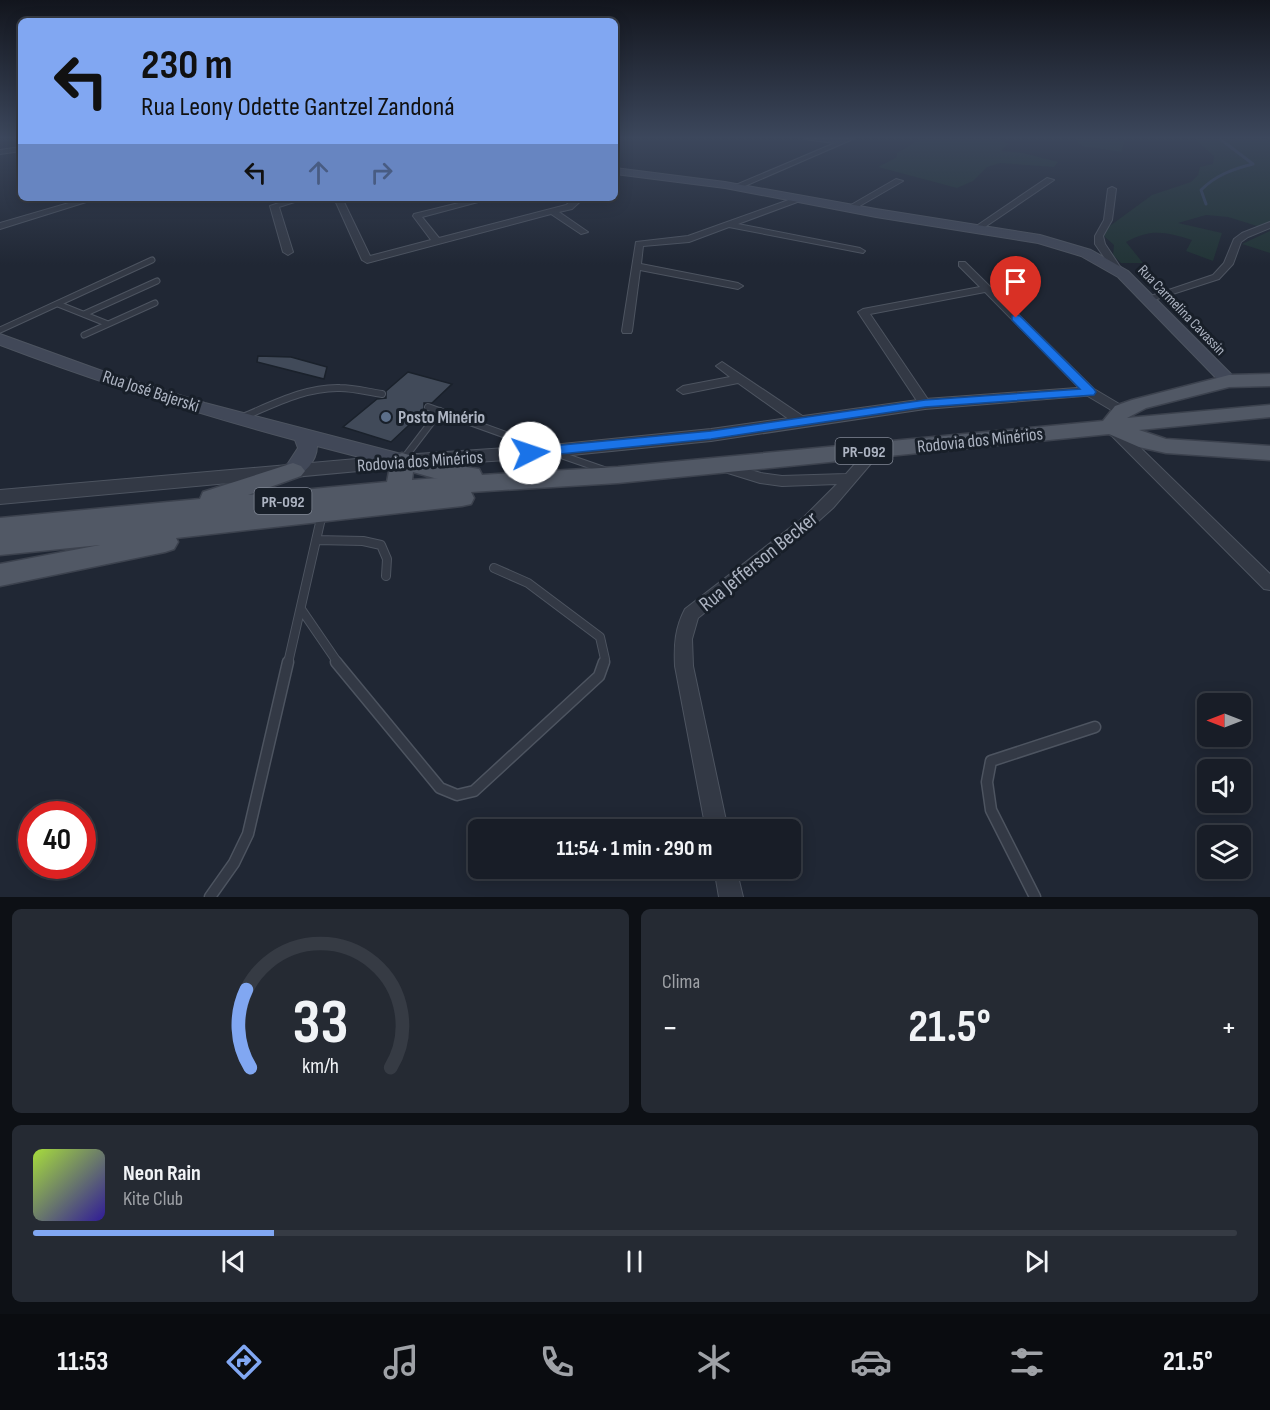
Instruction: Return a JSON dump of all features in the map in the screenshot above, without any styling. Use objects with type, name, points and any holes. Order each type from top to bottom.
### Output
[{"type":"main road","name":"Rua Carmelina Cavassin","points":[[689,181],[1055,243],[1086,253],[1116,268],[1229,381]]},
{"type":"main road","name":"Rua José Bajerski","points":[[0,339],[122,382],[239,418],[303,437],[402,461]]},
{"type":"main road","points":[[1270,380],[1229,381],[1148,402],[1116,419],[1147,442],[1166,446],[1270,453]]},
{"type":"main road","name":"Rodovia dos Minérios","points":[[0,528],[396,489],[618,475],[875,450],[1116,419],[1270,411]]},
{"type":"main road","points":[[171,512],[292,471],[304,458],[308,448],[303,437]]},
{"type":"main road","points":[[374,509],[385,502],[396,489],[402,471],[402,461],[458,473],[546,480]]},
{"type":"main road","name":"Rodovia dos Minérios","points":[[0,545],[421,504],[618,475]]},
{"type":"main road","points":[[0,573],[70,562],[267,520]]},
{"type":"main road","points":[[0,573],[45,541]]},
{"type":"street","points":[[735,187],[750,181]]},
{"type":"street","points":[[848,209],[899,181]]},
{"type":"street","points":[[976,229],[1049,181]]},
{"type":"street","points":[[1112,189],[1108,220],[1099,236],[1100,244],[1116,268]]},
{"type":"street","points":[[627,331],[641,242],[689,239],[798,200]]},
{"type":"street","points":[[0,226],[85,201]]},
{"type":"street","points":[[288,252],[274,206],[292,201]]},
{"type":"street","points":[[339,201],[367,260],[551,212],[572,206],[577,201]]},
{"type":"street","points":[[437,242],[417,216],[477,201]]},
{"type":"street","points":[[551,212],[584,232]]},
{"type":"street","points":[[729,225],[860,251]]},
{"type":"street","points":[[1147,298],[1216,277],[1227,264],[1237,240],[1270,225]]},
{"type":"street","points":[[963,264],[1116,419],[1270,584]]},
{"type":"street","points":[[636,266],[738,286]]},
{"type":"street","points":[[925,404],[863,312],[987,289]]},
{"type":"street","points":[[722,366],[802,422]]},
{"type":"street","points":[[683,390],[741,379]]},
{"type":"street","name":"Rodovia dos Minérios","points":[[0,497],[402,461],[552,452],[711,435],[925,404],[1090,392]]},
{"type":"street","name":"Rua Jefferson Becker","points":[[715,819],[684,666],[683,639],[691,614],[809,521],[851,479],[875,450]]},
{"type":"street","points":[[717,465],[771,480],[851,479]]},
{"type":"street","points":[[727,879],[731,897]]},
{"type":"lane","points":[[0,330],[152,260]]},
{"type":"lane","points":[[84,314],[157,281]]},
{"type":"lane","points":[[84,335],[155,303]]},
{"type":"lane","points":[[58,304],[108,324]]},
{"type":"lane","points":[[239,418],[305,393],[325,389],[340,388],[382,394]]},
{"type":"lane","points":[[428,407],[618,475]]},
{"type":"lane","points":[[402,461],[440,411]]},
{"type":"lane","points":[[210,897],[234,863],[248,834],[322,514]]},
{"type":"lane","points":[[316,540],[363,541],[381,545],[387,559],[386,576]]},
{"type":"lane","points":[[301,609],[330,654],[391,730],[440,788],[457,795],[474,791],[599,676],[604,659],[600,637],[528,583],[494,568]]},
{"type":"lane","points":[[1035,897],[991,810],[987,782],[991,761],[1095,728]]},
{"type":"shaded area","points":[[930,181],[973,181],[957,188]]},
{"type":"shaded area","points":[[1270,181],[1270,230],[1228,217],[1206,215],[1178,223],[1222,233],[1213,261],[1186,251],[1192,240],[1174,235],[1151,233],[1126,242],[1143,263],[1121,263],[1113,255],[1114,245],[1104,236],[1107,228],[1152,195],[1191,182]]},
{"type":"shaded area","points":[[1270,231],[1270,253],[1242,244]]},
{"type":"building","points":[[258,356],[291,357],[327,367],[324,379],[257,362]]},
{"type":"building","name":"Posto Minério","points":[[408,372],[452,384],[432,403],[424,403],[424,411],[391,442],[343,427],[377,399],[386,398],[386,391]]},
{"type":"waterway","points":[[1206,204],[1201,190],[1212,181]]},
{"type":"place","name":"Posto Minério","points":[[386,417]]},
{"type":"route","points":[[530,453],[711,435],[925,404],[1090,392],[1016,318]]}]
